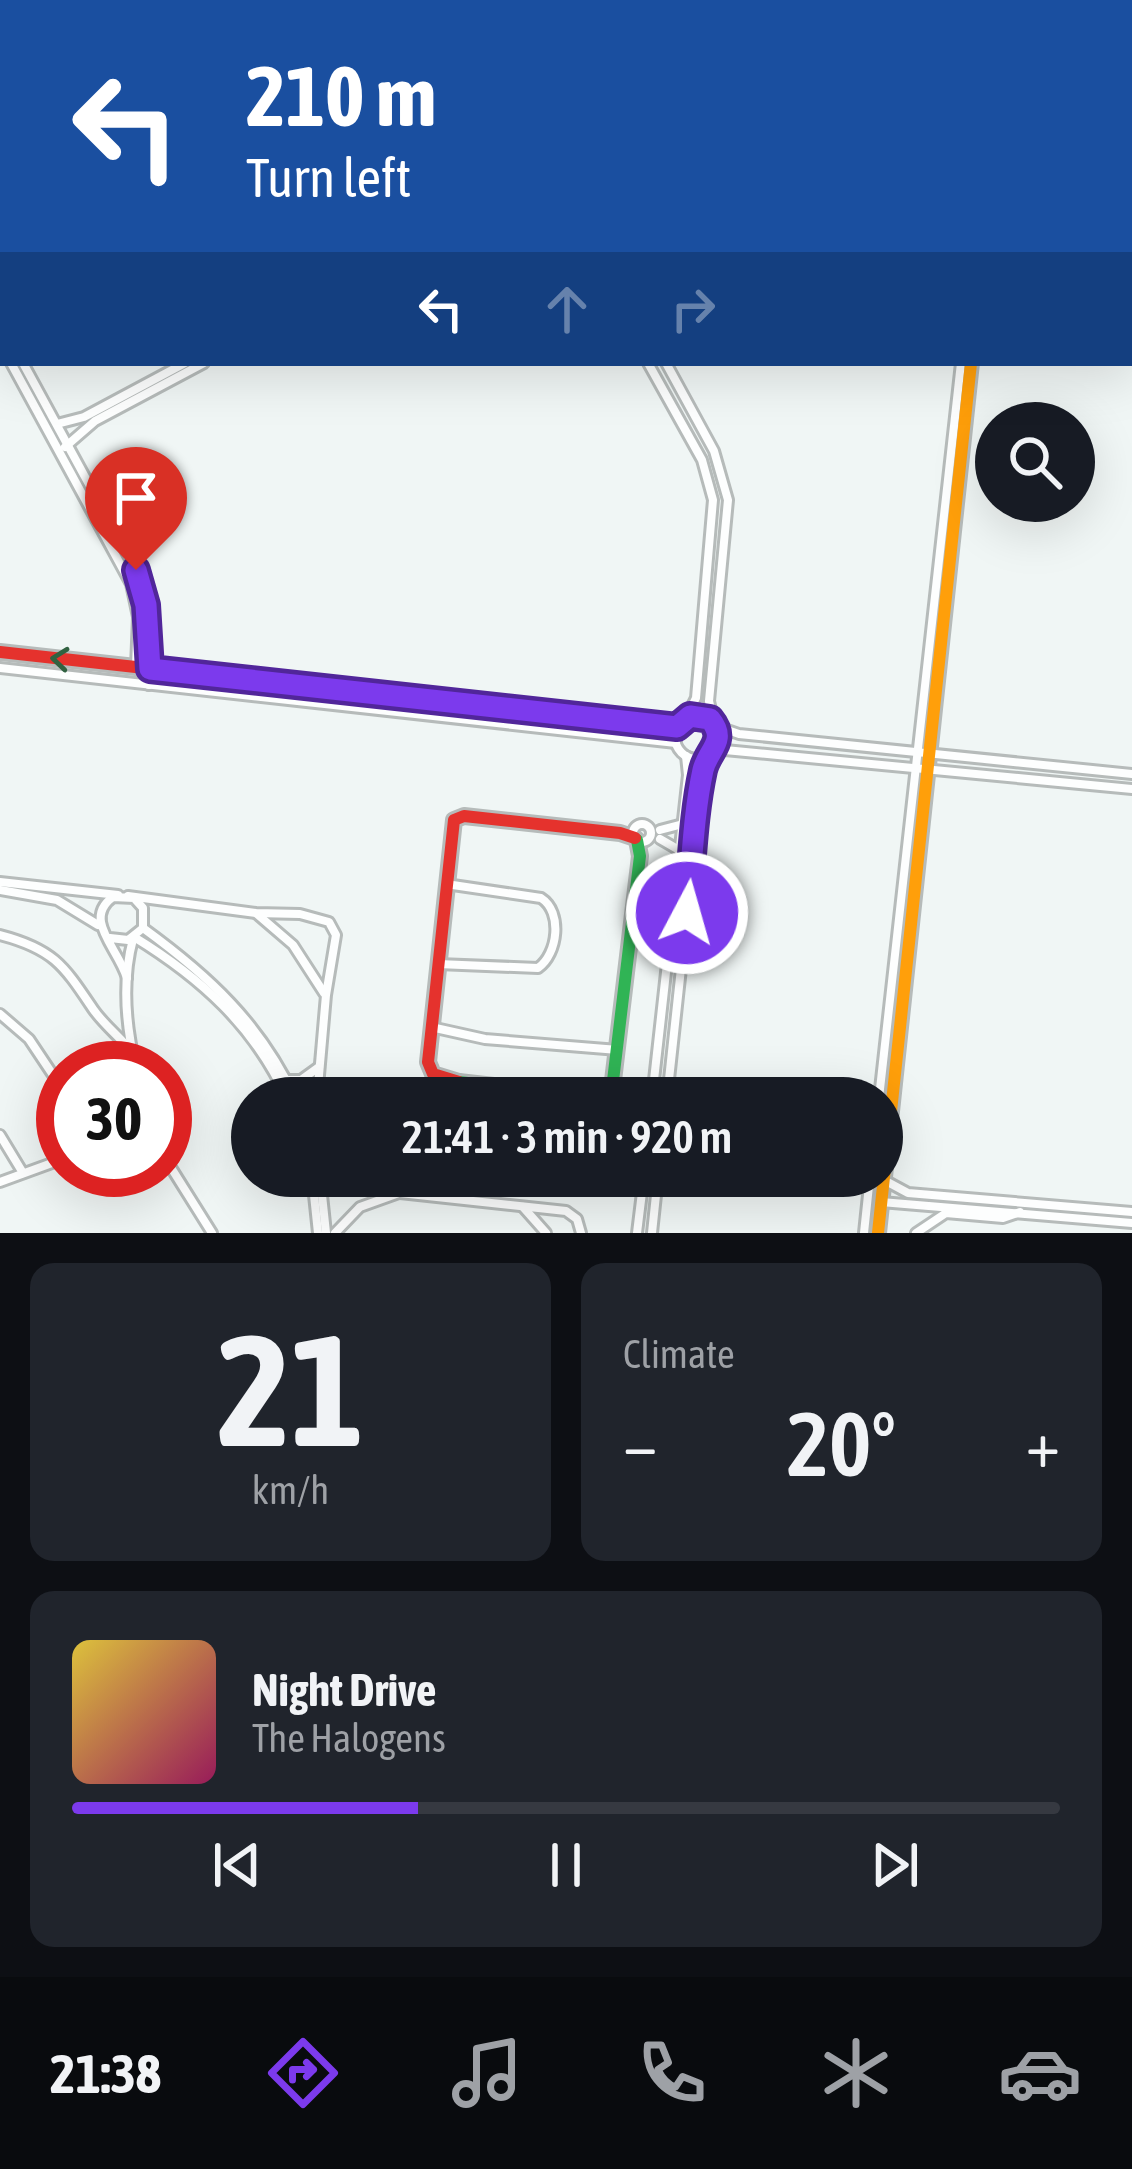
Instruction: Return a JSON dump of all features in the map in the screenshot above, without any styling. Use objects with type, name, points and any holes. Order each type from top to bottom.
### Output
[{"type":"street","points":[[13,366],[52,426]]},
{"type":"street","points":[[24,366],[63,448],[140,578],[146,605],[143,668],[149,685]]},
{"type":"street","points":[[52,426],[91,414],[179,366]]},
{"type":"street","points":[[63,448],[94,422],[198,366]]},
{"type":"street","points":[[650,366],[702,460],[713,500],[696,698],[676,743]]},
{"type":"street","points":[[668,366],[714,451],[728,500],[709,701],[718,740],[702,774],[669,1077]]},
{"type":"street","points":[[923,752],[961,366]]},
{"type":"street","points":[[882,1077],[971,366]]},
{"type":"street","points":[[0,652],[681,723],[701,715],[740,734],[1132,774]]},
{"type":"street","points":[[0,668],[676,743],[689,770],[654,1077]]},
{"type":"street","points":[[686,756],[700,758],[725,750],[1132,789]]},
{"type":"street","points":[[887,1077],[920,771]]},
{"type":"street","points":[[646,835],[614,1085],[598,1097],[446,1081],[436,1076],[429,1066],[431,1027],[453,823],[461,816],[646,835],[680,850]]},
{"type":"street","points":[[646,835],[683,824]]},
{"type":"street","points":[[438,964],[538,968],[550,956],[555,918],[542,898],[446,884]]},
{"type":"street","points":[[0,886],[324,919],[336,934],[319,1077]]},
{"type":"street","points":[[0,886],[57,900],[100,927],[110,938],[127,978]]},
{"type":"street","points":[[123,895],[139,902],[145,915],[134,938],[127,978],[131,1041]]},
{"type":"street","points":[[100,927],[100,909],[123,895]]},
{"type":"street","points":[[145,915],[167,901]]},
{"type":"street","points":[[256,913],[293,945],[326,995]]},
{"type":"street","points":[[142,928],[249,1020],[286,1077]]},
{"type":"street","points":[[0,935],[35,946],[57,960],[122,1041]]},
{"type":"street","points":[[110,938],[134,938],[190,968],[246,1030],[277,1077]]},
{"type":"street","points":[[104,1021],[128,1012]]},
{"type":"street","points":[[0,1014],[36,1050]]},
{"type":"street","points":[[431,1027],[485,1039],[619,1050]]},
{"type":"street","points":[[308,1077],[320,1066]]},
{"type":"street","points":[[0,1135],[22,1173]]},
{"type":"street","points":[[0,1182],[36,1168]]},
{"type":"street","points":[[903,1191],[1132,1212]]},
{"type":"street","points":[[189,1197],[212,1233]]},
{"type":"street","points":[[318,1197],[321,1233]]},
{"type":"street","points":[[335,1233],[360,1207],[389,1197]]},
{"type":"street","points":[[438,1197],[566,1210],[577,1219],[581,1233]]},
{"type":"street","points":[[637,1233],[641,1197]]},
{"type":"street","points":[[652,1233],[656,1197]]},
{"type":"street","points":[[864,1233],[872,1197]]},
{"type":"street","points":[[878,1233],[880,1197]]},
{"type":"street","points":[[881,1202],[1132,1222]]},
{"type":"street","points":[[522,1206],[546,1233]]},
{"type":"street","points":[[916,1233],[950,1213],[1003,1218],[1022,1211]]},
{"type":"traffic: fast","points":[[613,1077],[640,856],[637,840]]},
{"type":"traffic: slow","points":[[878,1233],[971,366]]},
{"type":"traffic: jam","points":[[0,652],[677,727]]},
{"type":"traffic: jam","points":[[443,1077],[433,1074],[428,1062],[454,820],[464,816],[635,838]]},
{"type":"route","points":[[136,570],[146,605],[150,669],[677,727],[690,716],[710,719],[718,740],[703,770],[687,913]]}]
